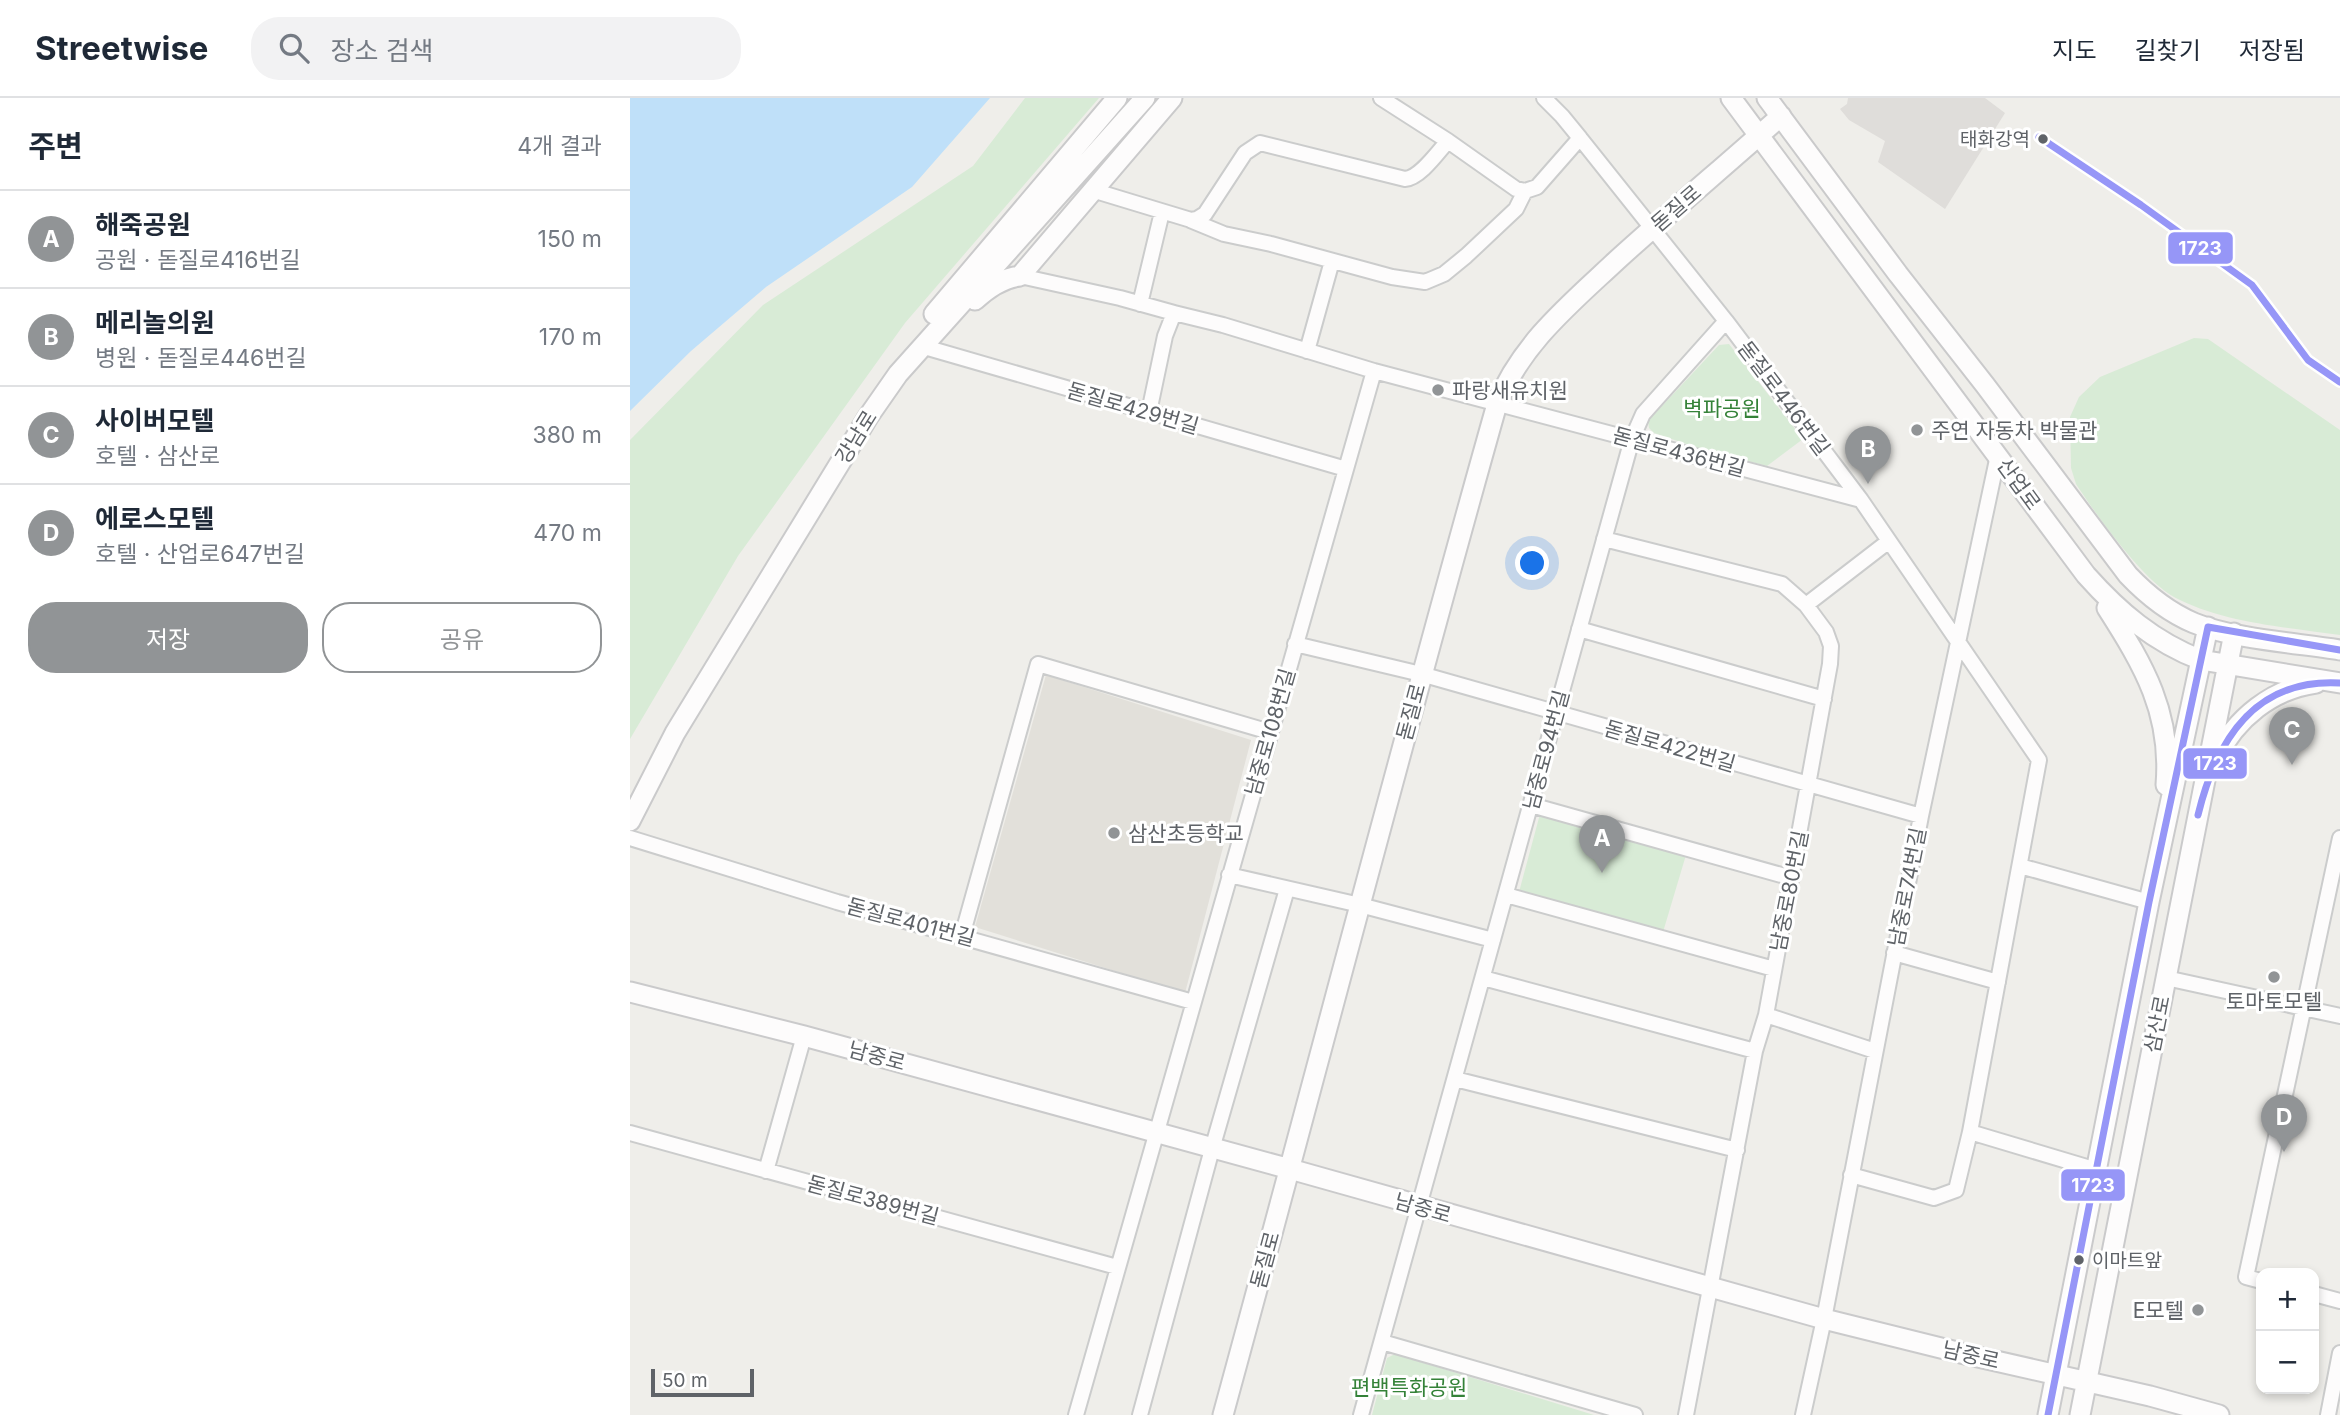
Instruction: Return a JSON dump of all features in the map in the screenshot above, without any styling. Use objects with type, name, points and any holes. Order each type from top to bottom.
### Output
[{"type":"main road","points":[[868,417],[891,375],[936,311],[1117,98]]},
{"type":"main road","name":"강남로","points":[[630,821],[675,733],[868,417],[920,346],[1144,98]]},
{"type":"main road","points":[[944,320],[1008,277],[1020,276],[1172,98]]},
{"type":"main road","name":"산업로","points":[[1731,98],[2086,575],[2107,599],[2152,636],[2201,660],[2336,682]]},
{"type":"main road","name":"산업로","points":[[1767,98],[2128,575],[2147,594],[2169,610],[2207,627],[2340,650]]},
{"type":"main road","name":"돋질로","points":[[1223,1415],[1421,674],[1497,404],[1506,383],[1550,322],[1653,227],[1781,116]]},
{"type":"main road","points":[[2086,575],[2137,657],[2157,700],[2163,726],[2166,761],[2161,849]]},
{"type":"main road","name":"삼산로","points":[[2048,1415],[2149,902],[2207,627]]},
{"type":"main road","name":"삼산로","points":[[2080,1415],[2234,633]]},
{"type":"main road","points":[[2204,785],[2225,741],[2249,714],[2278,694],[2295,687],[2336,682]]},
{"type":"main road","name":"남중로","points":[[630,992],[804,1036],[1290,1169],[1824,1319],[2219,1415]]},
{"type":"street","points":[[1381,98],[1516,189],[1525,191],[1537,187],[1580,138]]},
{"type":"street","name":"돋질로446번길","points":[[1544,98],[1562,116],[1653,227],[1861,500],[2039,760],[1970,1132],[1956,1190],[1934,1198],[1850,1175]]},
{"type":"street","points":[[1190,220],[1205,214],[1245,152],[1260,144],[1412,179],[1448,141]]},
{"type":"street","points":[[1093,190],[1190,220],[1224,234],[1407,280],[1432,280],[1466,256],[1516,209],[1525,191]]},
{"type":"street","points":[[1140,304],[1162,212]]},
{"type":"street","points":[[1307,351],[1332,261]]},
{"type":"street","name":"돋질로436번길","points":[[1020,276],[1223,325],[1374,371],[1861,500]]},
{"type":"street","points":[[1149,412],[1165,336],[1174,313]]},
{"type":"street","name":"남중로94번길","points":[[1361,1415],[1632,439],[1643,414],[1726,321]]},
{"type":"street","name":"돋질로429번길","points":[[920,346],[1346,469]]},
{"type":"street","name":"남중로108번길","points":[[1076,1415],[1374,371]]},
{"type":"street","name":"남중로74번길","points":[[1803,1415],[1921,816],[1998,455]]},
{"type":"street","name":"남중로80번길","points":[[1604,540],[1782,584],[1806,605],[1826,632],[1831,646],[1792,878],[1766,1015],[1755,1051],[1686,1415]]},
{"type":"street","points":[[1806,605],[1889,541]]},
{"type":"street","points":[[1579,629],[1824,699]]},
{"type":"street","name":"돋질로422번길","points":[[1295,644],[1421,674],[1921,816]]},
{"type":"street","points":[[962,936],[1038,664],[1270,732]]},
{"type":"street","points":[[1531,805],[1792,878]]},
{"type":"street","name":"돋질로401번길","points":[[630,838],[837,902],[1193,1002]]},
{"type":"street","points":[[2256,1280],[2246,1277],[2340,838]]},
{"type":"street","points":[[2021,866],[2149,902]]},
{"type":"street","points":[[1229,875],[1360,905],[1493,940]]},
{"type":"street","points":[[1140,1415],[1212,1149],[1287,889]]},
{"type":"street","points":[[1506,895],[1774,969]]},
{"type":"street","points":[[1894,953],[1998,982]]},
{"type":"street","points":[[1483,978],[1755,1051]]},
{"type":"street","points":[[2166,978],[2340,1016]]},
{"type":"street","points":[[1766,1015],[1875,1051]]},
{"type":"street","points":[[766,1171],[804,1036]]},
{"type":"street","points":[[1455,1079],[1737,1150]]},
{"type":"street","points":[[1970,1132],[2098,1170]]},
{"type":"street","name":"돋질로389번길","points":[[630,1133],[1117,1267]]},
{"type":"street","points":[[2319,1295],[2340,1301]]},
{"type":"street","points":[[1382,1342],[1635,1415]]},
{"type":"street","points":[[2328,1415],[2340,1353]]},
{"type":"shaded area","points":[[1848,98],[1985,98],[2005,113],[1945,209],[1878,162],[1885,141],[1849,120],[1840,109],[1847,104]]},
{"type":"shaded area","name":"삼산초등학교","points":[[1046,675],[1251,740],[1185,993],[975,927]]},
{"type":"green space","points":[[1025,98],[1099,98],[905,323],[738,556],[630,739],[630,440],[763,305],[973,166]]},
{"type":"green space","points":[[2194,338],[2208,339],[2340,430],[2340,635],[2234,618],[2193,606],[2174,597],[2134,562],[2076,484],[2071,468],[2070,417],[2079,397],[2100,377]]},
{"type":"green space","name":"벽파공원","points":[[1729,344],[1803,439],[1767,466],[1701,449],[1654,433],[1649,428],[1648,421],[1719,345]]},
{"type":"green space","points":[[1540,814],[1686,855],[1663,932],[1519,892]]},
{"type":"green space","name":"편백특화공원","points":[[1395,1354],[1594,1415],[1372,1415],[1387,1358]]},
{"type":"water","points":[[630,98],[990,98],[912,187],[766,287],[691,351],[630,411]]},
{"type":"transit line","name":"1723","points":[[2039,137],[2141,205],[2252,285],[2308,360],[2340,382]]},
{"type":"transit line","name":"1723","points":[[2048,1415],[2149,902],[2208,627],[2340,650]]},
{"type":"transit line","name":"1723","points":[[2198,815],[2216,762],[2228,739],[2244,719],[2262,703],[2284,691],[2310,684],[2340,683]]},
{"type":"place","name":"태화강역","points":[[2043,139]]},
{"type":"place","name":"파랑새유치원","points":[[1438,390]]},
{"type":"place","name":"주연 자동차 박물관","points":[[1917,430]]},
{"type":"place","name":"메리놀의원","points":[[1868,484]]},
{"type":"place","name":"사이버모텔","points":[[2292,765]]},
{"type":"place","name":"삼산초등학교","points":[[1114,833]]},
{"type":"place","name":"해죽공원","points":[[1602,873]]},
{"type":"place","name":"토마토모텔","points":[[2274,977]]},
{"type":"place","name":"에로스모텔","points":[[2284,1152]]},
{"type":"place","name":"이마트앞","points":[[2079,1260]]},
{"type":"place","name":"E모텔","points":[[2198,1310]]}]
